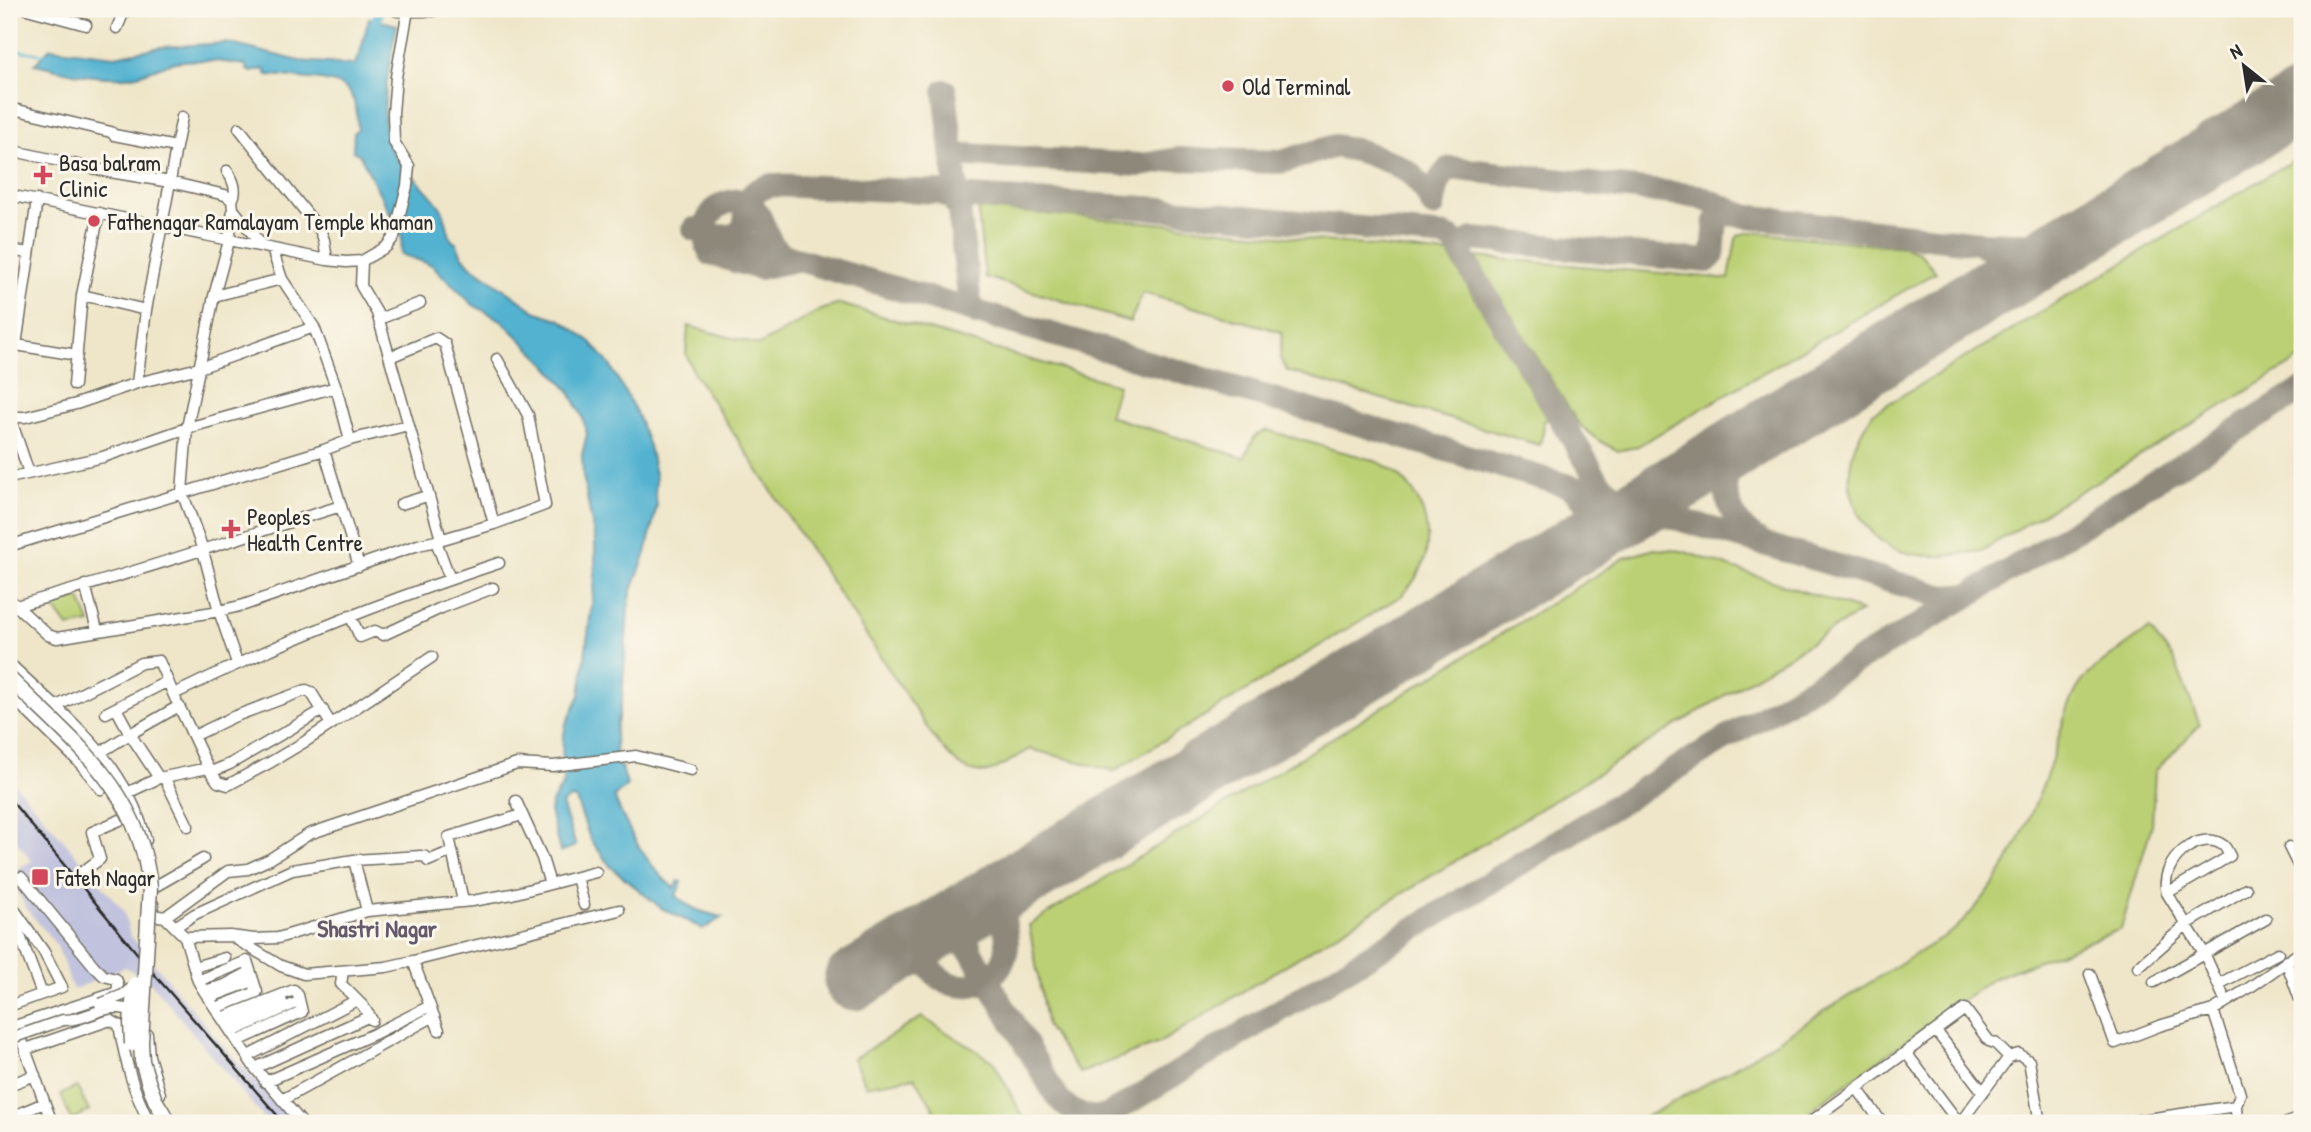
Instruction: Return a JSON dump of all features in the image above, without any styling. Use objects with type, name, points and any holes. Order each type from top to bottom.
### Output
[{"type":"main road","points":[[401,9],[434,9]]},
{"type":"main road","points":[[9,678],[72,738],[106,775],[119,794],[140,839],[150,887],[141,1028],[142,1061],[155,1100],[170,1123]]},
{"type":"main road","points":[[9,686],[78,754],[100,780],[116,804],[138,864],[141,885],[132,1045],[145,1092],[162,1123]]},
{"type":"street","points":[[29,9],[58,13],[86,25]]},
{"type":"street","points":[[117,28],[125,9]]},
{"type":"street","points":[[9,195],[327,260],[362,261],[386,247],[394,237],[407,186],[409,166],[394,142],[393,113],[401,9]]},
{"type":"street","points":[[9,108],[111,132],[114,135],[176,147]]},
{"type":"street","points":[[137,383],[146,310],[182,117]]},
{"type":"street","points":[[239,128],[320,230],[327,260]]},
{"type":"street","points":[[9,150],[225,195],[267,248],[282,279],[314,327],[336,387],[350,440]]},
{"type":"street","points":[[227,171],[232,178],[235,196],[229,241],[214,296],[187,428],[182,492],[237,663]]},
{"type":"street","points":[[37,200],[13,344],[76,355]]},
{"type":"street","points":[[74,385],[82,295],[99,213]]},
{"type":"street","points":[[9,250],[29,253]]},
{"type":"street","points":[[362,261],[361,286],[379,319],[450,579]]},
{"type":"street","points":[[214,296],[282,279]]},
{"type":"street","points":[[82,295],[146,310]]},
{"type":"street","points":[[379,319],[420,303]]},
{"type":"street","points":[[29,473],[10,417],[25,418],[137,383],[199,368],[314,327]]},
{"type":"street","points":[[390,357],[436,338],[444,344],[494,524]]},
{"type":"street","points":[[11,604],[48,635],[57,638],[219,611],[494,524],[545,505],[528,415],[497,359]]},
{"type":"street","points":[[9,478],[103,457],[187,428],[336,387]]},
{"type":"street","points":[[9,546],[350,440],[408,425]]},
{"type":"street","points":[[324,450],[359,566]]},
{"type":"street","points":[[401,504],[427,496]]},
{"type":"street","points":[[11,604],[37,602],[341,506]]},
{"type":"street","points":[[174,694],[237,663],[350,615],[499,564]]},
{"type":"street","points":[[85,585],[97,630]]},
{"type":"street","points":[[350,615],[360,637],[375,631],[383,635],[493,588]]},
{"type":"street","points":[[57,706],[141,663],[159,661],[210,770],[218,782],[232,783],[271,762],[432,657]]},
{"type":"street","points":[[9,663],[57,706],[101,752],[120,779],[137,813],[148,849],[154,887],[153,915],[165,917],[185,937],[203,990],[265,1082],[302,1123]]},
{"type":"street","points":[[168,681],[111,711],[162,778],[188,826]]},
{"type":"street","points":[[194,736],[306,690],[311,692],[331,724]]},
{"type":"street","points":[[9,694],[80,763],[102,789],[120,779]]},
{"type":"street","points":[[101,752],[179,706]]},
{"type":"street","points":[[127,793],[162,778],[230,764],[323,710]]},
{"type":"street","points":[[165,917],[228,871],[248,869],[270,859],[309,834],[517,764],[553,766],[636,756],[691,770]]},
{"type":"street","points":[[516,801],[542,858],[550,884]]},
{"type":"street","points":[[81,873],[100,859],[92,832],[137,813]]},
{"type":"street","points":[[463,901],[449,837],[522,816]]},
{"type":"street","points":[[2167,893],[2230,856],[2224,846],[2212,841],[2202,842],[2178,854],[2170,863],[2164,882],[2167,893],[2204,953],[2226,1002]]},
{"type":"street","points":[[2289,847],[2302,873]]},
{"type":"street","points":[[175,927],[195,914],[292,870],[354,860],[421,856],[428,861],[452,851]]},
{"type":"street","points":[[154,887],[204,859]]},
{"type":"street","points":[[354,860],[368,911]]},
{"type":"street","points":[[185,937],[278,938],[368,911],[512,894],[596,872]]},
{"type":"street","points":[[21,877],[94,967],[104,976],[116,979],[118,992],[115,1022]]},
{"type":"street","points":[[577,877],[584,905]]},
{"type":"street","points":[[2137,967],[2187,924],[2246,889]]},
{"type":"street","points":[[9,904],[42,995]]},
{"type":"street","points":[[9,904],[44,952],[62,987],[9,1006]]},
{"type":"street","points":[[230,936],[281,966],[304,974],[343,972],[413,961],[619,910]]},
{"type":"street","points":[[2154,982],[2266,919]]},
{"type":"street","points":[[2090,974],[2115,1043],[2213,1010],[2302,951]]},
{"type":"street","points":[[2219,984],[2278,953]]},
{"type":"street","points":[[194,967],[225,958]]},
{"type":"street","points":[[203,990],[247,961],[257,992],[227,1025]]},
{"type":"street","points":[[413,961],[439,1030]]},
{"type":"street","points":[[2286,961],[2302,1005]]},
{"type":"street","points":[[343,972],[341,985],[357,1000],[379,1031]]},
{"type":"street","points":[[203,990],[251,977]]},
{"type":"street","points":[[63,1020],[68,1014],[122,995],[134,986]]},
{"type":"street","points":[[294,990],[298,999],[227,1025],[294,990]]},
{"type":"street","points":[[52,1123],[26,1049],[12,1027],[118,992],[136,993],[139,997],[147,1024],[149,1056],[157,1087],[166,1109],[177,1123]]},
{"type":"street","points":[[248,1056],[357,1000]]},
{"type":"street","points":[[9,1039],[110,1007],[132,1011]]},
{"type":"street","points":[[1809,1123],[1965,1010],[1989,1041],[1995,1043],[2009,1057]]},
{"type":"street","points":[[2213,1010],[2240,1094],[2236,1106],[2237,1123]]},
{"type":"street","points":[[265,1082],[379,1031],[432,1011]]},
{"type":"street","points":[[282,1100],[432,1011]]},
{"type":"street","points":[[255,1068],[370,1016]]},
{"type":"street","points":[[26,1049],[110,1020],[115,1022],[119,1025],[128,1073],[139,1104],[150,1123]]},
{"type":"street","points":[[1936,1031],[1983,1092]]},
{"type":"street","points":[[122,1042],[148,1036]]},
{"type":"street","points":[[1907,1054],[1959,1123],[2009,1057],[2019,1054],[2029,1061],[2040,1123]]},
{"type":"street","points":[[9,1085],[35,1075]]},
{"type":"street","points":[[1857,1088],[1882,1123]]},
{"type":"street","points":[[9,1118],[44,1103]]},
{"type":"street","points":[[2120,1123],[2236,1106]]},
{"type":"street","points":[[2287,1123],[2302,1117]]},
{"type":"shaded area","points":[[9,777],[124,911],[130,935],[230,1054],[298,1123],[268,1123],[150,982],[125,967],[73,990],[57,946],[26,908],[9,873],[32,861],[9,833]]},
{"type":"green space","points":[[2302,155],[2302,358],[1981,551],[1941,556],[1911,554],[1887,545],[1866,526],[1853,500],[1850,471],[1855,444],[1873,413]]},
{"type":"green space","points":[[980,209],[1166,224],[1448,254],[1548,419],[1544,421],[1539,445],[1287,371],[1280,358],[1282,332],[1143,293],[1130,322],[985,277],[978,212]]},
{"type":"green space","points":[[1750,232],[1904,247],[1919,252],[1936,272],[1636,447],[1618,451],[1595,438],[1578,423],[1475,257],[1729,279],[1736,239],[1739,235]]},
{"type":"green space","points":[[840,304],[1118,385],[1109,416],[1244,458],[1255,436],[1267,430],[1382,464],[1400,476],[1414,492],[1423,512],[1427,542],[1422,568],[1401,596],[1114,771],[1030,749],[991,771],[981,773],[963,767],[955,762],[930,732],[694,373],[686,354],[688,326],[759,345],[821,310]]},
{"type":"green space","points":[[1654,549],[1682,551],[1862,611],[1159,1043],[1080,1073],[1047,1027],[1029,925],[1624,558]]},
{"type":"green space","points":[[80,598],[90,623],[68,627],[52,605]]},
{"type":"green space","points":[[2149,629],[2174,659],[2200,725],[2155,771],[2152,824],[2121,929],[1992,979],[1792,1123],[1635,1123],[1724,1074],[1954,930],[1971,913],[1999,876],[2021,836],[2040,793],[2078,687],[2099,666]]},
{"type":"green space","points":[[922,1017],[993,1061],[1023,1117],[1029,1123],[942,1123],[915,1077],[866,1086],[853,1059]]},
{"type":"green space","points":[[77,1087],[89,1111],[71,1120],[61,1094]]},
{"type":"water","points":[[369,18],[397,25],[384,117],[385,131],[392,151],[437,202],[444,214],[452,241],[470,265],[535,311],[561,320],[591,342],[610,365],[636,412],[649,446],[656,479],[657,505],[646,553],[628,608],[622,699],[615,733],[616,764],[622,768],[627,785],[614,797],[646,858],[674,888],[679,881],[682,882],[676,895],[697,910],[723,917],[703,929],[661,908],[611,867],[590,839],[576,799],[570,798],[562,804],[576,846],[560,852],[550,811],[552,802],[564,783],[563,739],[566,724],[580,695],[595,580],[595,541],[583,476],[582,455],[587,434],[583,418],[570,392],[501,320],[473,305],[432,265],[401,254],[402,237],[360,155],[353,151],[354,132],[358,129],[355,106],[348,91],[335,83],[267,75],[264,69],[252,72],[247,70],[246,65],[211,61],[176,62],[125,77],[79,74],[35,64],[50,48],[115,56],[161,47],[227,43],[300,61],[354,65]]},
{"type":"waterway","points":[[374,32],[379,9]]},
{"type":"waterway","points":[[9,49],[47,55]]},
{"type":"taxiway","points":[[945,91],[970,303],[978,314]]},
{"type":"taxiway","points":[[954,167],[955,161],[965,155],[1141,165],[1178,159],[1281,162],[1335,146],[1360,151],[1393,163],[1411,174],[1424,189],[1433,206],[1440,180],[1450,168],[1698,196],[1748,217]]},
{"type":"taxiway","points":[[718,236],[738,233],[745,222],[748,201],[752,195],[772,185],[941,192],[954,200],[959,210]]},
{"type":"taxiway","points":[[959,210],[963,201],[971,197],[1162,209],[1445,236],[1454,242]]},
{"type":"taxiway","points":[[786,256],[773,246],[758,213],[746,202],[723,204],[714,210],[708,219],[705,234],[711,254],[759,268],[796,260]]},
{"type":"taxiway","points":[[1461,254],[1462,247],[1473,239],[1707,261],[1713,255],[1716,220],[1729,214],[1979,243],[2046,245],[2064,242],[2083,234]]},
{"type":"taxiway","points":[[694,229],[1603,496],[1630,502],[1652,499]]},
{"type":"taxiway","points":[[1452,239],[1600,484],[1619,498]]},
{"type":"taxiway","points":[[1979,243],[1992,252],[1999,264],[2002,274],[1994,287]]},
{"type":"taxiway","points":[[923,937],[949,937],[971,952],[1055,1094],[1077,1113],[1089,1117],[1105,1117],[1728,737],[1971,594],[2302,390]]},
{"type":"taxiway","points":[[1743,443],[1728,467],[1727,494],[1738,521],[1758,540]]},
{"type":"taxiway","points":[[1570,487],[1584,501],[1589,513],[1589,520],[1577,544]]},
{"type":"taxiway","points":[[1628,513],[1635,510],[1651,511],[1941,596],[1967,595]]},
{"type":"taxiway","points":[[1023,877],[946,906],[931,919],[924,933],[923,949],[930,967],[939,977],[964,986],[984,981],[1000,967],[1007,947],[1005,910],[1014,890],[1028,874]]},
{"type":"taxiway","points":[[971,952],[968,926],[981,903]]},
{"type":"runway","points":[[854,980],[1652,499],[1994,287],[2302,101]]},
{"type":"railway","points":[[9,798],[159,980],[284,1123]]},
{"type":"place","name":"Old Terminal","points":[[1228,86]]},
{"type":"place","name":"Basa balram Clinic","points":[[43,175]]},
{"type":"place","name":"Fathenagar Ramalayam Temple khaman","points":[[94,221]]},
{"type":"place","name":"Peoples Health Centre","points":[[231,529]]},
{"type":"place","name":"Fateh Nagar","points":[[40,877]]},
{"type":"district","name":"Shastri Nagar","points":[[377,928]]}]
